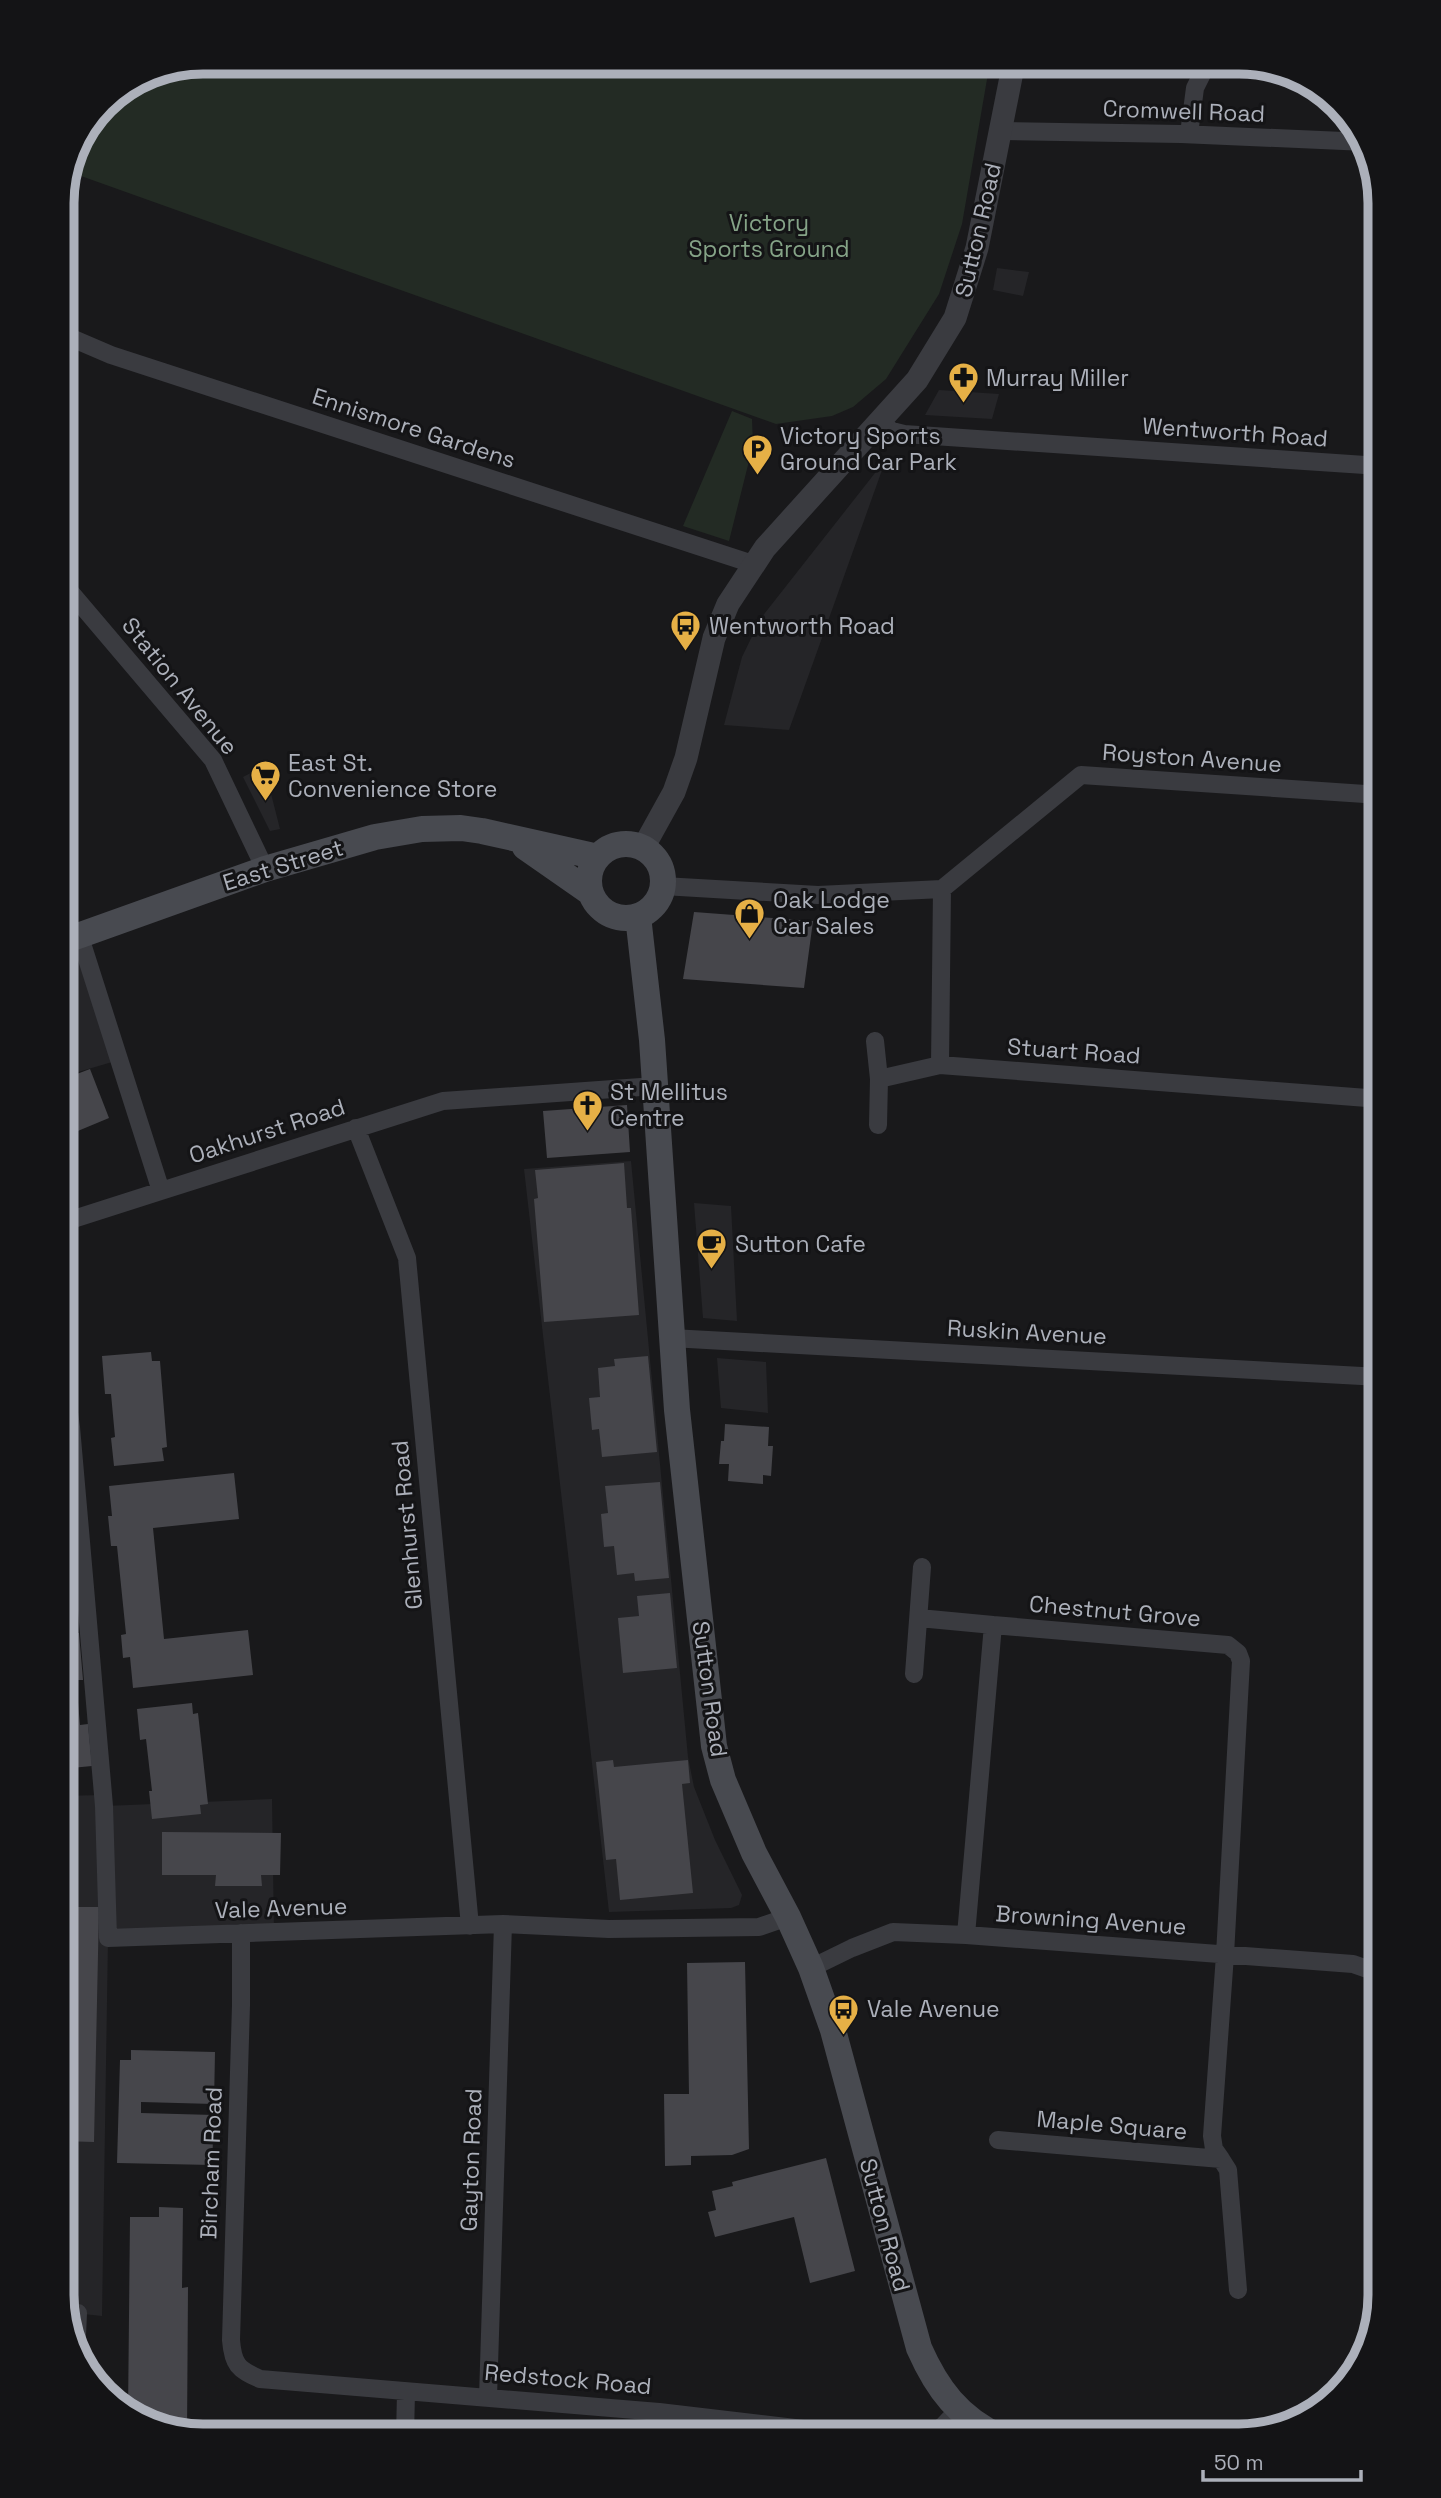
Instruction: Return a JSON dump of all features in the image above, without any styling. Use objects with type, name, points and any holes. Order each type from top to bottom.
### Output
[{"type":"main road","name":"East Street","points":[[74,937],[265,869],[375,837],[422,829],[461,828],[598,857]]},
{"type":"main road","name":"East Street","points":[[512,838],[591,893]]},
{"type":"main road","points":[[619,845],[643,848],[659,864],[663,886],[655,905],[638,916],[624,918],[610,915],[598,906],[591,893],[589,881],[591,868],[598,857],[619,845]]},
{"type":"main road","name":"Sutton Road","points":[[638,916],[649,1001],[671,1338],[715,1746],[723,1780],[754,1853],[811,1968],[833,2030],[919,2348],[936,2385],[975,2424]]},
{"type":"street","name":"Sutton Road","points":[[643,848],[674,792],[686,758],[714,638],[728,604],[753,564],[917,380],[955,318],[974,261],[1011,74]]},
{"type":"street","points":[[1189,134],[1195,88],[1203,74]]},
{"type":"street","name":"Cromwell Road","points":[[1000,131],[1189,134],[1352,141]]},
{"type":"street","name":"Ennismore Gardens","points":[[74,339],[111,355],[753,564]]},
{"type":"street","name":"Wentworth Road","points":[[880,423],[904,434],[1368,465]]},
{"type":"street","name":"Station Avenue","points":[[74,596],[213,760],[265,869]]},
{"type":"street","name":"Royston Avenue","points":[[942,888],[1081,775],[1368,793]]},
{"type":"street","points":[[663,886],[818,895],[942,888],[940,1065]]},
{"type":"street","points":[[74,949],[161,1191]]},
{"type":"street","points":[[875,1041],[879,1079],[878,1125]]},
{"type":"street","name":"Stuart Road","points":[[879,1079],[940,1065],[1368,1098]]},
{"type":"street","name":"Oakhurst Road","points":[[74,1219],[443,1101],[655,1086]]},
{"type":"street","name":"Glenhurst Road","points":[[356,1128],[407,1258],[470,1926]]},
{"type":"street","name":"Ruskin Avenue","points":[[671,1338],[1368,1376]]},
{"type":"street","name":"Vale Avenue","points":[[74,1461],[104,1806],[108,1938],[503,1924],[610,1929],[759,1927],[788,1917]]},
{"type":"street","points":[[914,1674],[922,1567]]},
{"type":"street","points":[[919,1618],[993,1625],[966,1935]]},
{"type":"street","name":"Chestnut Grove","points":[[993,1625],[1228,1645],[1238,1653],[1241,1661],[1225,1955]]},
{"type":"street","name":"Gayton Road","points":[[488,2397],[503,1924]]},
{"type":"street","name":"Bircham Road","points":[[241,1933],[231,2340],[232,2358],[243,2371],[260,2379]]},
{"type":"street","name":"Browning Avenue","points":[[811,1968],[852,1948],[893,1933],[966,1935],[1353,1964],[1368,1968]]},
{"type":"street","name":"Maple Square","points":[[1225,1955],[1212,2136],[1214,2149],[1228,2170],[1238,2290]]},
{"type":"street","name":"Maple Square","points":[[998,2140],[1221,2159]]},
{"type":"street","points":[[77,2326],[78,2313]]},
{"type":"street","name":"Redstock Road","points":[[260,2379],[659,2412],[761,2424]]},
{"type":"street","points":[[405,2424],[406,2392]]},
{"type":"street","points":[[945,2424],[958,2409]]},
{"type":"street","points":[[659,2412],[659,2424]]},
{"type":"shaded area","points":[[997,268],[1029,272],[1023,296],[993,290]]},
{"type":"shaded area","name":"Murray Miller","points":[[939,390],[999,394],[992,419],[925,415]]},
{"type":"shaded area","points":[[886,459],[789,730],[724,725],[742,657],[761,618]]},
{"type":"shaded area","name":"East St. Convenience Store","points":[[264,766],[280,829],[270,831],[243,777]]},
{"type":"shaded area","points":[[79,934],[119,1060],[74,1073],[74,936]]},
{"type":"shaded area","points":[[631,1161],[688,1757],[694,1787],[715,1840],[742,1895],[739,1905],[731,1908],[609,1912],[524,1169]]},
{"type":"shaded area","points":[[694,1203],[731,1206],[737,1321],[703,1318]]},
{"type":"shaded area","points":[[717,1358],[766,1362],[768,1413],[721,1408]]},
{"type":"shaded area","points":[[102,1795],[105,1806],[272,1799],[274,1933],[108,1939],[102,2316],[75,2313],[74,2295],[74,1796]]},
{"type":"green space","name":"Victory Sports Ground","points":[[988,74],[962,224],[939,294],[886,379],[853,407],[832,416],[776,424],[77,175],[83,153],[100,124],[124,100],[153,83],[186,75]]},
{"type":"green space","points":[[732,411],[752,419],[753,445],[729,541],[683,526]]},
{"type":"building","name":"Oak Lodge Car Sales","points":[[694,912],[813,921],[804,988],[683,979]]},
{"type":"building","points":[[90,1069],[109,1118],[74,1133],[74,1075]]},
{"type":"building","name":"St Mellitus Centre","points":[[627,1105],[630,1152],[547,1158],[543,1111]]},
{"type":"building","points":[[624,1163],[627,1208],[631,1208],[639,1315],[544,1322],[534,1199],[538,1198],[535,1170]]},
{"type":"building","points":[[151,1352],[152,1361],[160,1361],[167,1447],[162,1448],[164,1461],[114,1466],[111,1438],[115,1437],[111,1394],[105,1394],[102,1356]]},
{"type":"building","points":[[648,1356],[657,1452],[602,1457],[599,1429],[592,1430],[589,1398],[600,1397],[598,1368],[615,1366],[614,1359]]},
{"type":"building","points":[[725,1424],[769,1427],[768,1446],[773,1446],[771,1476],[763,1475],[763,1484],[728,1481],[729,1464],[719,1464]]},
{"type":"building","points":[[234,1473],[239,1519],[153,1528],[164,1639],[248,1630],[253,1675],[133,1688],[130,1657],[123,1658],[121,1635],[126,1634],[117,1546],[111,1546],[109,1486]]},
{"type":"building","points":[[660,1482],[669,1578],[635,1581],[634,1573],[617,1575],[614,1546],[604,1547],[601,1514],[608,1513],[605,1486]]},
{"type":"building","points":[[670,1593],[677,1668],[623,1673],[618,1618],[639,1616],[637,1596]]},
{"type":"building","points":[[74,1633],[79,1633],[83,1680],[76,1680],[80,1725],[88,1724],[92,1766],[74,1768]]},
{"type":"building","points":[[192,1703],[193,1714],[198,1713],[208,1804],[200,1805],[201,1814],[152,1819],[146,1739],[140,1740],[137,1709]]},
{"type":"building","points":[[613,1760],[614,1767],[688,1760],[690,1783],[682,1784],[693,1893],[620,1900],[616,1859],[606,1860],[596,1762]]},
{"type":"building","points":[[162,1832],[281,1833],[280,1875],[261,1875],[262,1886],[215,1886],[216,1875],[162,1875]]},
{"type":"building","points":[[74,1907],[99,1907],[94,2142],[74,2141]]},
{"type":"building","points":[[745,1962],[749,2149],[732,2155],[691,2156],[691,2165],[665,2166],[664,2094],[689,2094],[687,1963]]},
{"type":"building","points":[[131,2050],[215,2052],[214,2104],[141,2102],[141,2113],[214,2115],[212,2165],[117,2163],[120,2060],[131,2060]]},
{"type":"building","points":[[826,2158],[855,2271],[810,2283],[794,2217],[715,2237],[708,2212],[716,2210],[712,2191],[733,2186],[732,2182]]},
{"type":"building","points":[[159,2207],[183,2208],[182,2288],[188,2287],[187,2423],[161,2418],[128,2401],[130,2217],[159,2217]]},
{"type":"place","name":"Murray Miller","points":[[963,405]]},
{"type":"place","name":"Victory Sports Ground Car Park","points":[[757,476]]},
{"type":"place","name":"Wentworth Road","points":[[686,653]]},
{"type":"place","name":"East St. Convenience Store","points":[[265,803]]},
{"type":"place","name":"Oak Lodge Car Sales","points":[[750,940]]},
{"type":"place","name":"St Mellitus Centre","points":[[587,1132]]},
{"type":"place","name":"Sutton Cafe","points":[[712,1271]]},
{"type":"place","name":"Vale Avenue","points":[[844,2036]]}]
